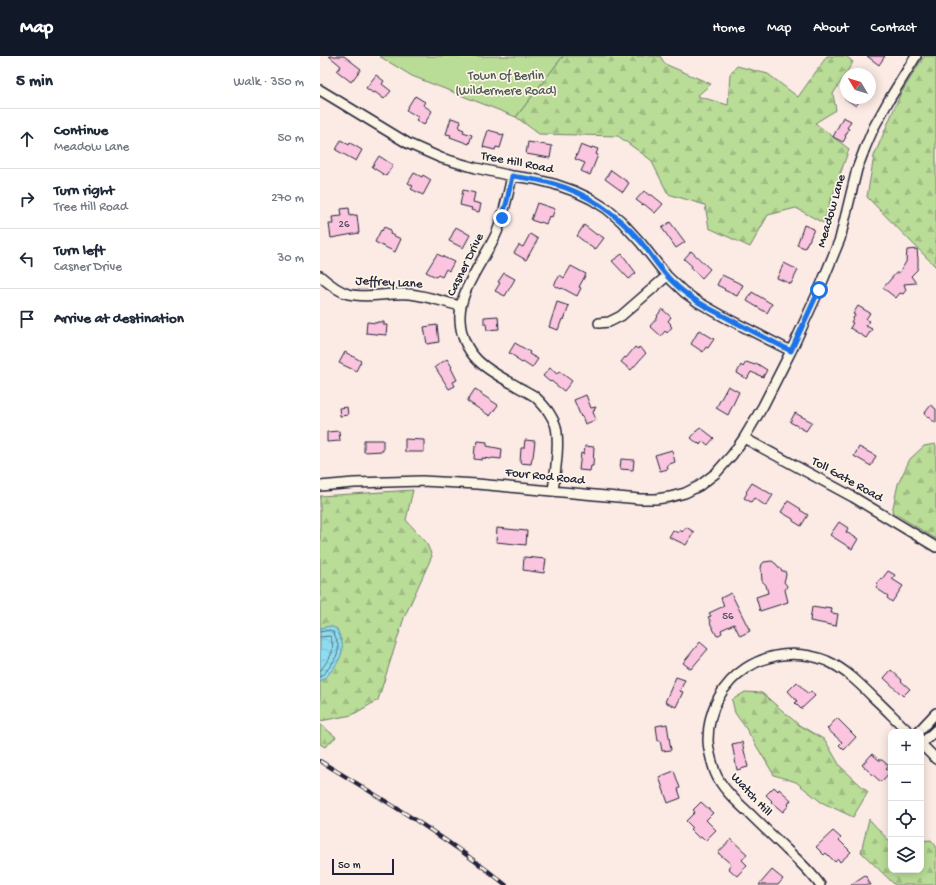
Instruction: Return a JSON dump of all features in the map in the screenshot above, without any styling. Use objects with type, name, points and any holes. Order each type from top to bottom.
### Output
[{"type":"street","name":"Meadow Lane","points":[[744,438],[763,406],[791,351],[819,290],[840,239],[857,169],[874,127],[916,56]]},
{"type":"street","name":"Tree Hill Road","points":[[320,90],[409,144],[428,153],[476,168],[554,184],[591,199],[607,209],[621,221],[636,237],[666,276],[684,292],[698,302],[728,319],[791,351]]},
{"type":"street","name":"Casner Drive","points":[[512,176],[507,201],[496,233],[464,295],[460,319],[462,333],[467,347],[475,359],[487,369],[533,395],[543,404],[551,415],[556,426],[558,440],[553,491]]},
{"type":"street","name":"Jeffrey Lane","points":[[320,276],[337,289],[348,294],[359,296],[409,294],[461,306]]},
{"type":"street","points":[[599,323],[609,322],[621,316],[666,276]]},
{"type":"street","name":"Four Rod Road","points":[[320,486],[354,483],[422,481],[477,484],[656,500],[670,498],[699,486],[716,473],[732,455],[744,438]]},
{"type":"street","name":"Toll Gate Road","points":[[744,438],[846,494],[936,547]]},
{"type":"street","name":"Watch Hill","points":[[820,885],[800,862],[738,802],[725,788],[716,774],[710,758],[708,741],[710,719],[716,700],[732,679],[754,663],[777,655],[802,654],[815,657],[841,668],[906,729]]},
{"type":"street","points":[[921,729],[936,713]]},
{"type":"street","points":[[924,741],[936,730]]},
{"type":"street","points":[[924,747],[936,759]]},
{"type":"green space","name":"Town Of Berlin (Wildermere Road)","points":[[379,56],[563,56],[516,117],[412,76]]},
{"type":"green space","points":[[563,56],[660,56],[665,64],[711,84],[697,96],[728,105],[730,74],[737,66],[768,74],[798,97],[827,56],[846,56],[853,62],[849,68],[840,68],[840,83],[833,94],[836,110],[815,123],[849,149],[823,223],[796,208],[768,215],[750,247],[709,228],[705,205],[668,194],[651,160],[618,136],[539,134],[516,117]]},
{"type":"green space","points":[[924,56],[936,56],[936,267],[867,197],[874,156],[900,95]]},
{"type":"green space","points":[[935,444],[936,539],[892,512],[898,484],[910,459],[924,446]]},
{"type":"green space","points":[[413,490],[406,520],[426,542],[432,556],[404,618],[378,700],[352,715],[320,721],[320,496]]},
{"type":"green space","points":[[745,692],[762,693],[799,725],[825,740],[840,766],[868,792],[853,817],[821,802],[796,782],[774,775],[735,713],[732,700]]},
{"type":"green space","points":[[320,724],[336,737],[325,747],[320,744]]},
{"type":"green space","points":[[869,819],[888,840],[888,873],[924,873],[924,841],[931,840],[936,846],[936,885],[895,885],[861,852]]},
{"type":"water","points":[[330,626],[337,629],[342,643],[342,651],[334,668],[320,682],[320,628]]},
{"type":"building","points":[[329,56],[344,56],[361,69],[351,82],[337,71],[341,66]]},
{"type":"building","points":[[867,56],[885,56],[879,65]]},
{"type":"building","points":[[376,75],[384,81],[382,84],[391,91],[384,99],[375,92],[373,93],[366,88]]},
{"type":"building","points":[[415,96],[425,102],[423,105],[432,111],[424,125],[416,120],[418,117],[406,110]]},
{"type":"building","points":[[843,117],[851,121],[847,128],[849,129],[843,142],[833,137]]},
{"type":"building","points":[[451,118],[461,121],[459,128],[464,130],[463,132],[472,135],[469,144],[446,134]]},
{"type":"building","points":[[488,130],[504,135],[500,148],[496,147],[495,150],[483,147]]},
{"type":"building","points":[[341,140],[362,150],[356,161],[336,150]]},
{"type":"building","points":[[528,142],[552,146],[550,158],[526,154]]},
{"type":"building","points":[[581,145],[591,149],[592,147],[598,149],[596,154],[598,155],[590,175],[581,171],[585,163],[575,159]]},
{"type":"building","points":[[379,156],[393,165],[386,176],[372,167]]},
{"type":"building","points":[[611,170],[629,183],[623,192],[605,179]]},
{"type":"building","points":[[414,173],[422,177],[423,175],[431,180],[423,195],[411,189],[413,186],[408,183]]},
{"type":"building","points":[[463,190],[475,193],[473,202],[481,204],[479,212],[471,210],[472,208],[460,205]]},
{"type":"building","points":[[644,191],[649,195],[652,195],[663,204],[655,213],[644,204],[643,205],[636,200]]},
{"type":"building","points":[[537,203],[555,209],[552,217],[549,216],[546,224],[531,220]]},
{"type":"building","points":[[349,208],[350,216],[357,215],[359,233],[331,238],[329,224],[333,224],[332,217],[342,216],[341,209]]},
{"type":"building","points":[[670,222],[685,242],[676,248],[662,228]]},
{"type":"building","points":[[584,225],[597,235],[598,234],[604,238],[595,250],[577,236]]},
{"type":"building","points":[[804,225],[814,229],[805,248],[797,245]]},
{"type":"building","points":[[384,227],[391,230],[390,234],[401,239],[395,252],[375,242]]},
{"type":"building","points":[[456,227],[470,235],[463,248],[449,241]]},
{"type":"building","points":[[530,234],[538,239],[526,260],[514,253],[519,245],[523,247]]},
{"type":"building","points":[[917,249],[918,267],[911,276],[916,283],[904,284],[906,290],[903,294],[900,293],[896,298],[883,288],[896,273],[899,273],[906,262],[907,250]]},
{"type":"building","points":[[691,251],[710,269],[702,278],[684,259]]},
{"type":"building","points":[[437,254],[454,262],[449,271],[446,269],[442,277],[438,275],[436,277],[426,272]]},
{"type":"building","points":[[622,254],[636,273],[629,279],[612,261]]},
{"type":"building","points":[[784,263],[798,270],[791,284],[777,278]]},
{"type":"building","points":[[571,266],[586,274],[579,287],[581,288],[577,296],[554,285],[560,275],[564,278]]},
{"type":"building","points":[[504,273],[515,279],[505,296],[495,291],[500,283],[498,282]]},
{"type":"building","points":[[722,275],[743,285],[737,296],[717,285]]},
{"type":"building","points":[[752,292],[772,304],[767,313],[747,301]]},
{"type":"building","points":[[557,302],[569,306],[564,320],[562,319],[558,330],[549,327]]},
{"type":"building","points":[[858,306],[870,313],[866,319],[869,321],[866,326],[872,329],[866,338],[850,328],[853,323],[851,322],[855,315],[853,314]]},
{"type":"building","points":[[662,309],[671,317],[668,321],[672,327],[667,333],[665,331],[661,336],[650,326],[658,317],[657,316]]},
{"type":"building","points":[[498,316],[499,329],[487,330],[486,324],[484,324],[484,317]]},
{"type":"building","points":[[367,322],[384,322],[384,325],[387,325],[386,335],[366,333]]},
{"type":"building","points":[[437,325],[439,342],[427,344],[424,327]]},
{"type":"building","points":[[699,330],[714,339],[708,348],[706,347],[703,352],[691,344]]},
{"type":"building","points":[[515,343],[538,359],[532,368],[523,362],[522,363],[509,353]]},
{"type":"building","points":[[635,347],[638,349],[639,347],[646,353],[631,370],[621,362]]},
{"type":"building","points":[[345,352],[361,361],[356,371],[339,363]]},
{"type":"building","points":[[447,359],[457,380],[453,382],[455,386],[449,389],[435,367]]},
{"type":"building","points":[[746,362],[755,365],[756,363],[767,370],[763,377],[751,372],[747,379],[737,373],[741,365],[743,367]]},
{"type":"building","points":[[550,368],[557,374],[559,371],[572,381],[564,391],[543,376]]},
{"type":"building","points":[[728,386],[739,392],[728,415],[716,408]]},
{"type":"building","points":[[475,389],[498,405],[490,416],[467,401]]},
{"type":"building","points":[[586,395],[591,408],[596,407],[593,412],[596,420],[585,424],[574,400]]},
{"type":"building","points":[[931,405],[936,409],[936,423],[924,414]]},
{"type":"building","points":[[347,407],[348,415],[340,416],[339,408]]},
{"type":"building","points":[[795,413],[812,422],[806,431],[790,422]]},
{"type":"building","points":[[700,427],[714,438],[708,445],[703,441],[700,445],[691,438]]},
{"type":"building","points":[[339,431],[340,441],[327,442],[327,432]]},
{"type":"building","points":[[405,439],[424,440],[424,452],[405,452]]},
{"type":"building","points":[[364,440],[383,440],[383,451],[364,452]]},
{"type":"building","points":[[525,440],[535,441],[531,464],[520,463],[521,448],[524,448]]},
{"type":"building","points":[[478,441],[487,442],[487,446],[502,449],[501,459],[474,459],[475,446],[477,446]]},
{"type":"building","points":[[585,446],[594,447],[593,466],[591,466],[590,471],[579,470],[581,453],[584,454]]},
{"type":"building","points":[[859,447],[876,456],[871,466],[854,456]]},
{"type":"building","points":[[672,450],[675,462],[667,465],[668,469],[660,471],[655,455]]},
{"type":"building","points":[[621,459],[634,460],[633,470],[620,469]]},
{"type":"building","points":[[752,483],[773,495],[766,506],[754,498],[751,502],[744,498]]},
{"type":"building","points":[[788,501],[808,515],[801,526],[781,512]]},
{"type":"building","points":[[839,522],[848,528],[846,532],[858,539],[852,549],[830,535]]},
{"type":"building","points":[[686,527],[694,532],[686,545],[669,537],[673,530],[678,533],[680,530],[682,532]]},
{"type":"building","points":[[497,528],[527,531],[526,545],[496,542]]},
{"type":"building","points":[[524,557],[546,559],[544,573],[523,570]]},
{"type":"building","points":[[772,561],[782,571],[785,571],[786,575],[784,582],[787,586],[785,590],[788,602],[760,611],[756,597],[768,593],[766,585],[762,581],[761,568],[764,562]]},
{"type":"building","points":[[888,571],[895,575],[892,579],[903,586],[892,602],[887,598],[888,596],[876,588],[881,578],[882,579]]},
{"type":"building","points":[[731,593],[750,631],[740,636],[734,624],[721,630],[722,633],[717,636],[710,623],[711,622],[708,617],[711,616],[709,613],[724,606],[721,598]]},
{"type":"building","points":[[812,607],[825,609],[825,607],[832,608],[831,613],[838,614],[836,626],[810,621]]},
{"type":"building","points":[[700,642],[708,649],[691,669],[683,663]]},
{"type":"building","points":[[891,670],[910,689],[903,696],[884,678]]},
{"type":"building","points":[[676,677],[685,680],[680,691],[683,692],[676,707],[665,702]]},
{"type":"building","points":[[797,682],[808,694],[811,691],[815,696],[801,709],[795,703],[797,701],[788,691]]},
{"type":"building","points":[[837,718],[856,737],[844,750],[839,745],[842,742],[827,729]]},
{"type":"building","points":[[667,724],[671,750],[662,751],[660,740],[658,741],[656,726]]},
{"type":"building","points":[[742,742],[748,767],[737,770],[732,744]]},
{"type":"building","points":[[872,754],[888,765],[886,769],[888,770],[888,774],[881,782],[862,765]]},
{"type":"building","points":[[674,771],[680,788],[678,789],[681,798],[668,803],[659,777]]},
{"type":"building","points":[[774,787],[778,791],[779,789],[791,800],[783,812],[771,802],[772,801],[766,795]]},
{"type":"building","points":[[701,802],[713,813],[706,820],[716,830],[705,841],[701,837],[699,838],[690,829],[692,827],[686,821],[695,812],[693,810]]},
{"type":"building","points":[[833,831],[841,838],[839,840],[851,852],[840,862],[838,859],[835,862],[826,853],[824,855],[816,847]]},
{"type":"building","points":[[731,839],[747,854],[742,860],[747,865],[737,876],[728,868],[731,864],[718,853]]},
{"type":"building","points":[[772,870],[783,879],[778,885],[759,885]]},
{"type":"building","points":[[865,875],[871,885],[850,885]]},
{"type":"railway","points":[[320,761],[439,835],[506,885]]},
{"type":"route","points":[[502,218],[512,176],[534,179],[574,191],[607,209],[621,221],[641,243],[666,276],[684,292],[698,302],[728,319],[791,351],[819,290]]}]
